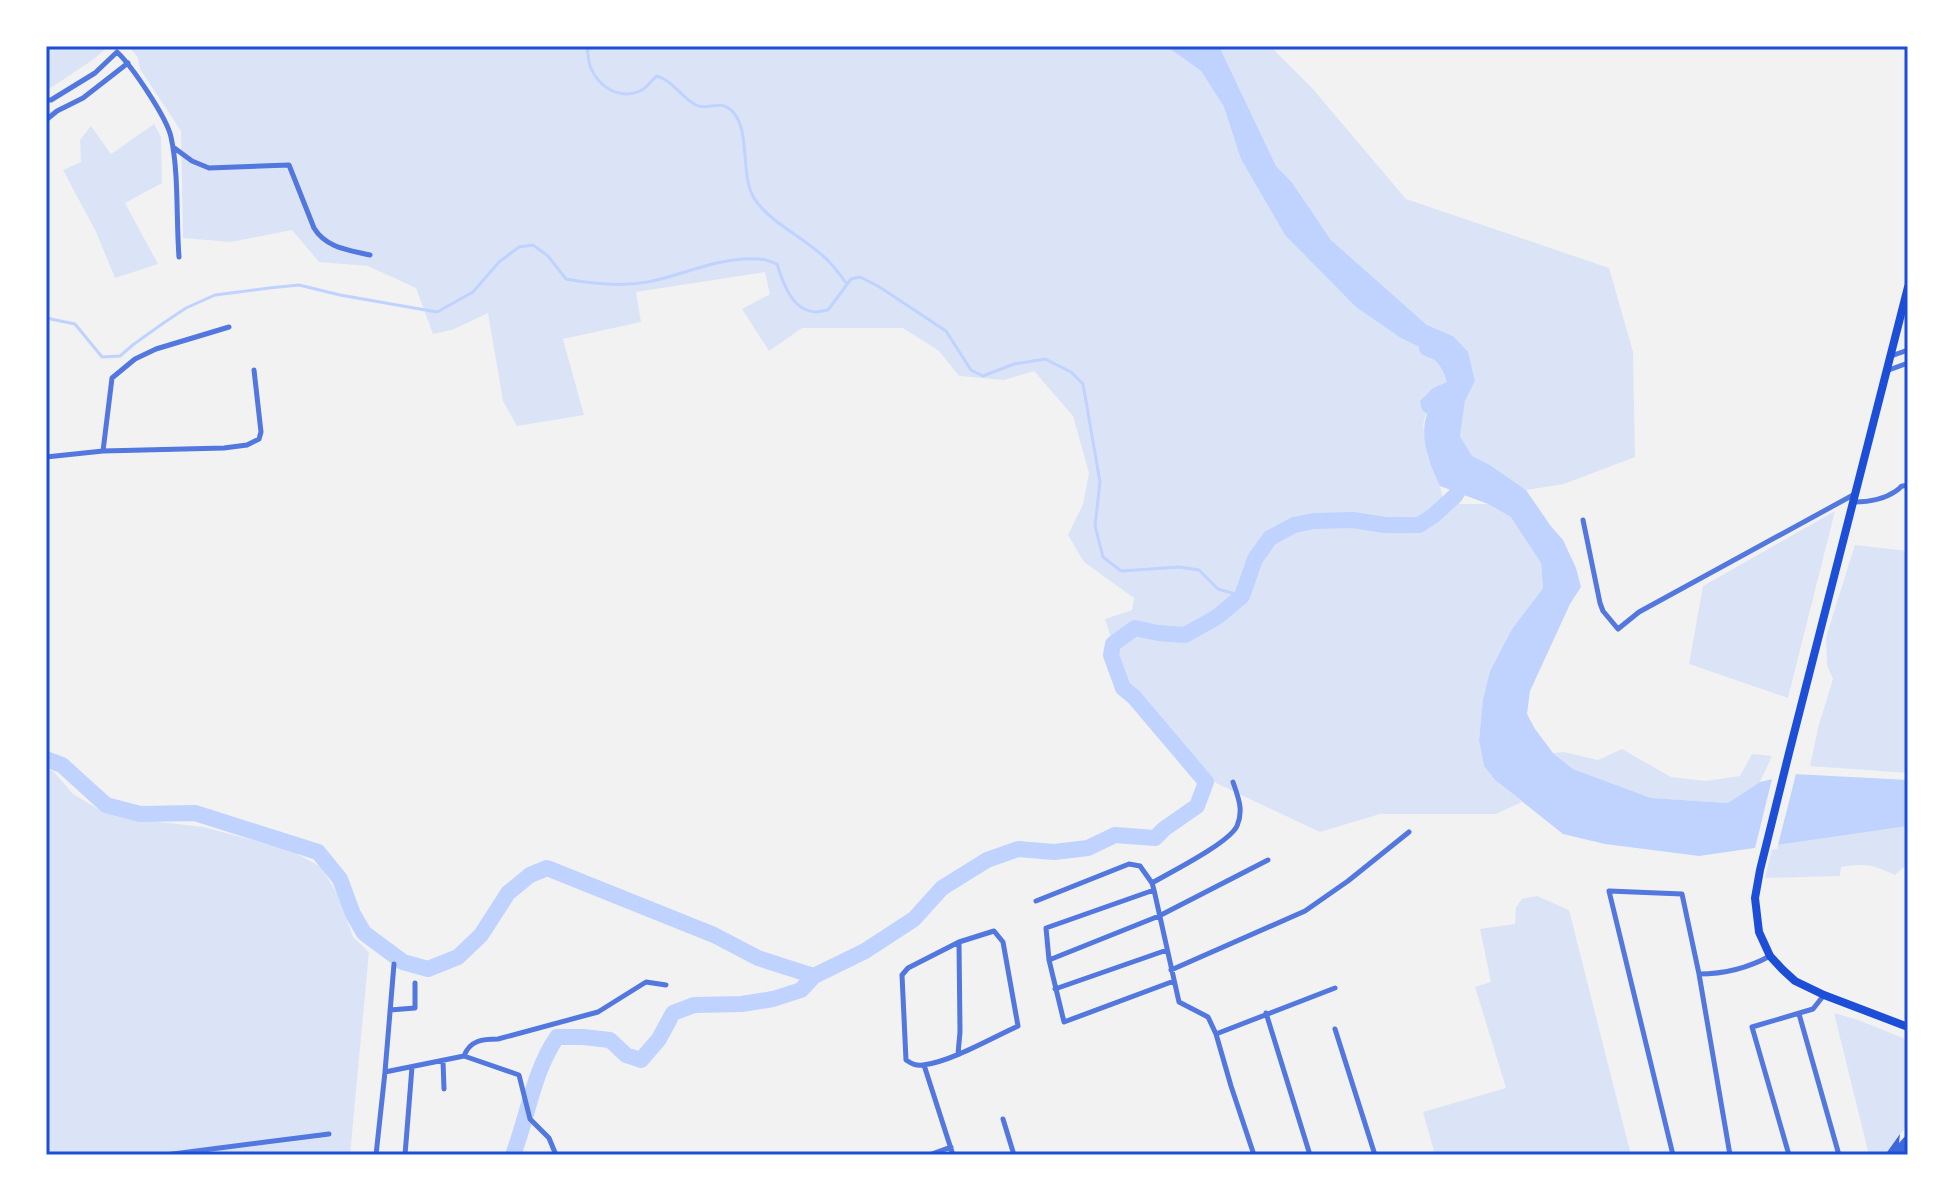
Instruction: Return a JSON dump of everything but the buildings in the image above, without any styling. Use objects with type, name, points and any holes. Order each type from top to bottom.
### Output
[{"type":"highway","points":[[1908,287],[1755,898],[1759,932],[1770,956],[1795,981],[1908,1027]]},
{"type":"street","points":[[46,100],[51,100],[95,73],[117,52],[128,63],[171,134],[179,257]]},
{"type":"street","points":[[46,120],[83,98],[128,63]]},
{"type":"street","points":[[172,146],[192,161],[209,168],[289,165],[319,237],[328,244],[370,255]]},
{"type":"street","points":[[103,451],[112,378],[135,359],[156,349],[229,327]]},
{"type":"street","points":[[1890,357],[1908,350]]},
{"type":"street","points":[[1886,371],[1908,363]]},
{"type":"street","points":[[46,457],[103,451],[224,448],[254,443],[261,432],[254,370]]},
{"type":"street","points":[[1583,520],[1600,603],[1618,629],[1639,612],[1854,498],[1867,502],[1908,485]]},
{"type":"street","points":[[1152,883],[1204,853],[1235,830],[1241,804],[1233,782]]},
{"type":"street","points":[[1171,970],[1305,911],[1409,832]]},
{"type":"street","points":[[1049,960],[1159,916],[1268,860]]},
{"type":"street","points":[[1036,901],[1129,864],[1140,866],[1152,883],[1179,1002],[1208,1017],[1254,1155]]},
{"type":"street","points":[[1154,890],[1046,928],[1055,989],[1064,1022],[1174,981]]},
{"type":"street","points":[[1673,1155],[1609,891],[1682,894],[1730,1155]]},
{"type":"street","points":[[994,931],[1003,942],[1018,1026],[958,1054],[924,1065],[913,1065],[906,1060],[902,975],[908,968],[959,942],[994,931]]},
{"type":"street","points":[[958,1054],[959,942]]},
{"type":"street","points":[[1055,989],[1167,950]]},
{"type":"street","points":[[1699,974],[1734,970],[1770,956]]},
{"type":"street","points":[[376,1155],[394,964]]},
{"type":"street","points":[[464,1056],[473,1042],[498,1039],[598,1012],[646,982],[666,985]]},
{"type":"street","points":[[390,1010],[415,1008],[415,983]]},
{"type":"street","points":[[1216,1034],[1335,988]]},
{"type":"street","points":[[1789,1155],[1752,1027],[1813,1009],[1824,995]]},
{"type":"street","points":[[1266,1013],[1310,1155]]},
{"type":"street","points":[[1799,1014],[1839,1155]]},
{"type":"street","points":[[1335,1029],[1375,1155]]},
{"type":"street","points":[[385,1072],[464,1056],[519,1075],[530,1119],[549,1138],[556,1155]]},
{"type":"street","points":[[443,1061],[444,1089]]},
{"type":"street","points":[[924,1065],[953,1155]]},
{"type":"street","points":[[405,1155],[412,1067]]},
{"type":"street","points":[[1003,1119],[1014,1155]]},
{"type":"street","points":[[165,1155],[329,1134]]},
{"type":"street","points":[[929,1155],[951,1147]]},
{"type":"shaded area","points":[[46,46],[109,46],[46,91]]},
{"type":"shaded area","points":[[129,46],[1166,46],[1201,71],[1224,107],[1401,338],[1448,361],[1454,371],[1449,381],[1433,388],[1423,425],[1427,455],[1444,504],[1488,504],[1512,517],[1541,563],[1543,588],[1512,629],[1490,671],[1483,699],[1479,740],[1484,766],[1495,780],[1522,802],[1496,814],[1380,814],[1320,832],[1216,783],[1188,762],[1123,688],[1105,619],[1132,610],[1134,598],[1084,562],[1068,535],[1083,504],[1089,473],[1073,416],[1034,371],[1004,380],[959,376],[939,351],[903,328],[802,328],[769,351],[742,309],[770,294],[765,272],[636,292],[641,322],[563,339],[584,415],[517,426],[503,401],[488,313],[452,330],[433,334],[416,288],[368,266],[319,262],[292,230],[231,242],[183,238],[181,131],[140,69],[138,58]]},
{"type":"shaded area","points":[[1217,46],[1270,46],[1312,88],[1406,199],[1609,268],[1633,352],[1635,457],[1564,484],[1526,490],[1471,456],[1460,435],[1465,401],[1475,381],[1453,336],[1427,325],[1331,240],[1291,181],[1276,166]]},
{"type":"shaded area","points":[[154,124],[161,137],[162,183],[125,203],[158,264],[115,278],[96,232],[63,170],[81,162],[80,140],[91,126],[111,154]]},
{"type":"shaded area","points":[[1835,511],[1788,698],[1689,664],[1703,586]]},
{"type":"shaded area","points":[[1855,545],[1908,551],[1908,773],[1810,766],[1833,679],[1827,665],[1826,637]]},
{"type":"shaded area","points":[[1622,749],[1671,777],[1706,781],[1740,776],[1752,754],[1772,756],[1760,782],[1728,803],[1651,798],[1573,769],[1553,753],[1564,752],[1598,760]]},
{"type":"shaded area","points":[[46,769],[53,771],[73,794],[103,812],[203,827],[290,850],[321,867],[338,895],[353,937],[369,952],[350,1155],[46,1155]]},
{"type":"shaded area","points":[[1908,826],[1908,865],[1895,875],[1875,867],[1857,865],[1841,867],[1840,876],[1765,878],[1773,845]]},
{"type":"shaded area","points":[[1537,896],[1569,910],[1631,1155],[1435,1155],[1423,1112],[1506,1088],[1475,987],[1491,982],[1480,929],[1515,924],[1516,907],[1522,899]]},
{"type":"shaded area","points":[[1834,1013],[1908,1040],[1908,1126],[1885,1155],[1869,1155]]},
{"type":"water","points":[[1166,46],[1220,48],[1276,166],[1291,181],[1331,240],[1427,325],[1453,336],[1468,352],[1475,381],[1465,401],[1460,436],[1472,456],[1526,490],[1563,540],[1581,587],[1530,691],[1527,714],[1553,753],[1573,769],[1651,798],[1728,803],[1760,782],[1794,774],[1908,780],[1908,826],[1699,856],[1605,844],[1563,834],[1495,780],[1484,766],[1479,740],[1483,699],[1490,671],[1512,629],[1543,588],[1541,563],[1511,517],[1488,504],[1440,486],[1429,459],[1424,432],[1427,414],[1422,410],[1420,401],[1433,388],[1449,381],[1454,371],[1448,361],[1401,338],[1356,307],[1285,235],[1241,159],[1224,107],[1201,71]]},
{"type":"pier","points":[[1797,770],[1777,849],[1754,852],[1773,775]]},
{"type":"waterway","points":[[587,46],[589,64],[594,74],[611,90],[634,93],[644,89],[657,76],[696,105],[721,105],[730,109],[741,128],[748,180],[756,201],[826,258],[846,283]]},
{"type":"waterway","points":[[46,318],[75,324],[102,357],[120,356],[186,308],[215,295],[299,285],[437,312],[473,292],[499,262],[519,247],[533,245],[548,256],[566,279],[607,284],[648,282],[731,260],[766,260],[777,264],[795,301],[801,307],[816,312],[828,310],[851,279],[860,277],[946,331],[971,370],[983,376],[1014,364],[1045,359],[1071,372],[1083,384],[1100,482],[1095,526],[1103,557],[1121,571],[1179,567],[1199,570],[1218,589],[1242,596]]},
{"type":"waterway","points":[[1427,348],[1440,354],[1447,362],[1456,392]]},
{"type":"waterway","points":[[513,1155],[536,1079],[557,1037],[610,1040],[626,1055],[641,1060],[659,1039],[673,1013],[694,1005],[742,1004],[801,990],[814,976],[865,951],[914,919],[942,888],[987,860],[1018,849],[1054,852],[1088,848],[1115,835],[1155,838],[1197,806],[1206,782],[1123,688],[1111,655],[1113,644],[1135,628],[1185,635],[1217,617],[1242,596],[1255,559],[1270,538],[1294,525],[1353,520],[1385,525],[1419,525],[1455,496],[1462,484]]},
{"type":"waterway","points":[[46,759],[62,765],[106,805],[140,814],[195,813],[318,852],[340,879],[364,933],[403,962],[428,969],[458,957],[481,935],[508,893],[530,875],[547,868],[714,935],[758,958],[814,976]]}]
